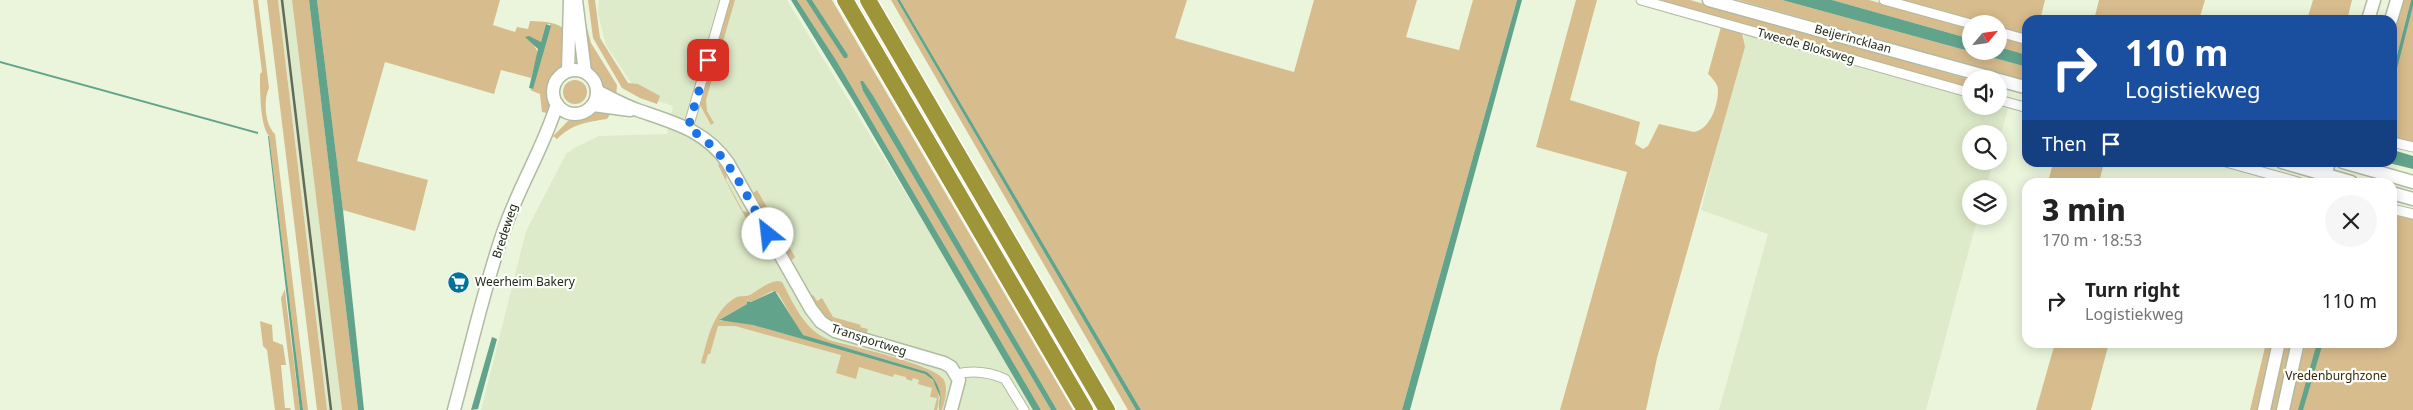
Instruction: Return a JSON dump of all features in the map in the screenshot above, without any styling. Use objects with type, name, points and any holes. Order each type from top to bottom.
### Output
[{"type":"highway","points":[[845,0],[1085,410]]},
{"type":"highway","points":[[868,0],[1107,410]]},
{"type":"street","points":[[568,71],[570,0]]},
{"type":"street","points":[[576,0],[585,72]]},
{"type":"street","points":[[688,128],[725,0]]},
{"type":"street","name":"Tweede Bloksweg","points":[[1641,0],[1962,90]]},
{"type":"street","name":"Beijerincklaan","points":[[1709,0],[1964,70]]},
{"type":"street","points":[[1884,0],[1962,22]]},
{"type":"street","points":[[2370,15],[2374,0]]},
{"type":"street","points":[[2392,15],[2396,0]]},
{"type":"street","points":[[2008,34],[2022,38]]},
{"type":"street","points":[[577,70],[585,72],[594,80],[597,91],[593,105],[581,113],[568,112],[557,104],[554,94],[555,84],[560,76],[568,71],[577,70]]},
{"type":"street","name":"Beijerincklaan","points":[[2007,82],[2022,86]]},
{"type":"street","name":"Transportweg","points":[[597,91],[638,110],[688,128],[711,143],[724,158],[821,322],[835,331],[944,363],[958,374]]},
{"type":"street","points":[[2007,102],[2022,106]]},
{"type":"street","name":"Bredeweg","points":[[454,410],[503,232],[557,104]]},
{"type":"street","name":"Transportweg","points":[[593,105],[638,110]]},
{"type":"street","name":"Bredeweg","points":[[542,143],[568,112]]},
{"type":"street","points":[[2397,143],[2413,147]]},
{"type":"street","points":[[2244,167],[2284,178]]},
{"type":"street","points":[[2302,167],[2338,178]]},
{"type":"street","points":[[2361,167],[2413,182]]},
{"type":"street","points":[[2397,194],[2413,199]]},
{"type":"street","points":[[2397,210],[2413,214]]},
{"type":"street","points":[[2264,410],[2278,348]]},
{"type":"street","points":[[2283,410],[2297,348]]},
{"type":"street","points":[[951,410],[958,387],[958,374],[972,371],[1005,379],[1024,410]]},
{"type":"shaded area","points":[[278,0],[292,0],[342,410],[327,410]]},
{"type":"shaded area","points":[[309,0],[317,0],[343,210],[364,410],[358,410]]},
{"type":"shaded area","points":[[599,0],[787,0],[1039,410],[481,410],[526,231],[566,154],[599,136],[667,134],[673,106],[649,98],[633,86],[606,45],[598,14]]},
{"type":"shaded area","points":[[791,0],[797,0],[836,60],[1041,410],[1033,410],[852,99]]},
{"type":"shaded area","points":[[806,0],[812,0],[848,55],[847,58],[844,58]]},
{"type":"shaded area","points":[[897,0],[900,0],[1141,410],[1136,410]]},
{"type":"shaded area","points":[[1517,0],[1522,0],[1410,410],[1402,410]]},
{"type":"shaded area","points":[[1782,0],[1832,0],[1962,36],[1962,49]]},
{"type":"shaded area","points":[[2411,0],[2413,0],[2397,68],[2397,55]]},
{"type":"shaded area","points":[[546,24],[551,26],[533,89],[529,88],[538,49],[525,37],[529,36],[541,42]]},
{"type":"shaded area","points":[[1746,28],[1962,95],[1962,115],[2006,115],[2004,125],[1962,125],[1962,170],[1991,170],[1988,180],[1962,180],[1962,225],[1976,225],[1926,410],[1719,410],[1768,234],[1701,210]]},
{"type":"shaded area","points":[[2008,50],[2022,54],[2022,66],[2001,60],[2008,60]]},
{"type":"shaded area","points":[[0,61],[258,132],[258,134],[0,63]]},
{"type":"shaded area","points":[[860,81],[863,81],[874,97],[1057,410],[1051,410],[863,91]]},
{"type":"shaded area","points":[[269,136],[303,410],[300,410]]},
{"type":"shaded area","points":[[2397,151],[2413,156],[2413,169],[2397,165]]},
{"type":"shaded area","points":[[775,291],[803,335],[927,372],[937,384],[939,389],[941,399],[939,410],[940,397],[933,380],[925,374],[753,325],[719,320],[747,304],[747,301],[751,302]]},
{"type":"shaded area","points":[[492,337],[497,339],[478,409],[471,410]]},
{"type":"shaded area","points":[[2316,348],[2322,348],[2303,410],[2298,410]]},
{"type":"green space","points":[[253,0],[258,0],[269,88],[266,99],[266,112],[269,125],[275,134],[308,410],[303,410],[269,136],[262,116],[260,74],[262,72]]},
{"type":"green space","points":[[267,0],[278,0],[327,410],[317,410]]},
{"type":"green space","points":[[292,0],[309,0],[358,410],[342,410]]},
{"type":"green space","points":[[317,0],[500,0],[493,25],[515,32],[517,27],[528,29],[530,21],[555,24],[563,28],[564,64],[551,84],[552,103],[547,113],[542,112],[540,94],[530,90],[532,89],[550,24],[546,24],[541,42],[533,44],[538,52],[531,78],[501,70],[494,94],[385,62],[357,161],[428,180],[415,231],[343,210]]},
{"type":"green space","points":[[588,0],[595,0],[600,38],[628,83],[638,84],[660,96],[657,104],[640,98],[622,88],[593,38]]},
{"type":"green space","points":[[730,0],[735,0],[706,100],[707,111],[714,123],[711,125],[700,105]]},
{"type":"green space","points":[[797,0],[806,0],[845,58],[848,55],[812,0],[832,0],[1073,410],[1057,410],[874,97],[860,80],[863,91],[1051,410],[1041,410],[836,60]]},
{"type":"green space","points":[[891,0],[897,0],[1136,410],[1128,410]]},
{"type":"green space","points":[[900,0],[1187,0],[1175,38],[1294,72],[1314,0],[1417,0],[1406,37],[1459,50],[1473,0],[1517,0],[1402,410],[1141,410]]},
{"type":"green space","points":[[1576,0],[1597,0],[1570,100],[1640,122],[1635,144],[1643,149],[1648,146],[1659,124],[1694,132],[1700,130],[1709,122],[1715,110],[1718,88],[1708,74],[1721,27],[1742,33],[1745,47],[1657,358],[1646,410],[1560,410],[1627,172],[1536,147]]},
{"type":"green space","points":[[1658,0],[1690,0],[1962,77],[1962,85]]},
{"type":"green space","points":[[1738,0],[1782,0],[1962,49],[1962,60],[2001,60],[2022,66],[2022,80],[2007,75],[2007,70],[1988,70]]},
{"type":"green space","points":[[1832,0],[1869,0],[1962,26],[1962,36]]},
{"type":"green space","points":[[1892,0],[2045,0],[2041,15],[2022,15],[2022,36],[2008,32],[2008,15],[1962,15],[1962,20]]},
{"type":"green space","points":[[2099,0],[2205,0],[2200,15],[2095,15]]},
{"type":"green space","points":[[2313,0],[2352,0],[2348,15],[2308,15]]},
{"type":"green space","points":[[2399,0],[2411,0],[2397,55],[2397,15],[2395,15]]},
{"type":"green space","points":[[2413,6],[2413,149],[2397,144],[2397,62]]},
{"type":"green space","points":[[586,24],[591,43],[617,85],[616,97],[599,83],[590,66],[582,25]]},
{"type":"green space","points":[[2008,39],[2022,43],[2022,54],[2008,50]]},
{"type":"green space","points":[[575,80],[584,83],[587,92],[584,101],[575,104],[566,101],[563,92],[566,83]]},
{"type":"green space","points":[[598,110],[612,111],[607,119],[574,127],[557,139],[553,136],[568,121]]},
{"type":"green space","points":[[722,163],[727,173],[726,180],[743,211],[750,213],[767,243],[769,253],[748,221],[729,188],[718,165]]},
{"type":"green space","points":[[2052,167],[2103,167],[2100,178],[2049,178]]},
{"type":"green space","points":[[757,190],[795,257],[790,262],[752,194]]},
{"type":"green space","name":"Vredenburghzone","points":[[2397,210],[2413,214],[2413,410],[2286,410],[2305,348],[2397,348]]},
{"type":"green space","points":[[778,281],[782,282],[801,317],[822,337],[910,362],[938,374],[944,380],[946,387],[942,410],[939,410],[940,394],[939,389],[927,372],[802,335],[778,293],[772,291],[751,302],[747,300],[747,304],[720,319],[720,321],[733,320],[753,325],[925,374],[936,385],[939,400],[937,410],[934,410],[937,398],[930,397],[932,388],[918,384],[919,380],[913,378],[912,381],[906,379],[906,377],[894,374],[893,377],[859,367],[856,379],[836,373],[841,355],[735,326],[718,326],[710,354],[708,354],[705,364],[701,363],[712,327],[716,318],[727,304],[737,297],[750,295]]},
{"type":"green space","points":[[285,289],[300,410],[295,410],[281,298]]},
{"type":"green space","points":[[813,295],[817,301],[822,298],[833,317],[861,325],[860,327],[868,329],[866,335],[833,322],[821,312],[809,297]]},
{"type":"green space","points":[[260,321],[272,325],[273,341],[283,345],[286,365],[281,365],[285,408],[290,408],[291,410],[275,410],[267,350],[263,346]]},
{"type":"green space","points":[[2054,348],[2108,348],[2091,410],[2036,410]]},
{"type":"green space","points":[[2265,348],[2277,348],[2261,410],[2250,410]]},
{"type":"green space","points":[[2281,348],[2293,348],[2280,410],[2266,410]]},
{"type":"railway","points":[[282,0],[331,410]]},
{"type":"place","name":"Weerheim Bakery","points":[[459,282]]},
{"type":"route","points":[[708,60],[688,128],[701,135],[721,153],[768,234]]}]
